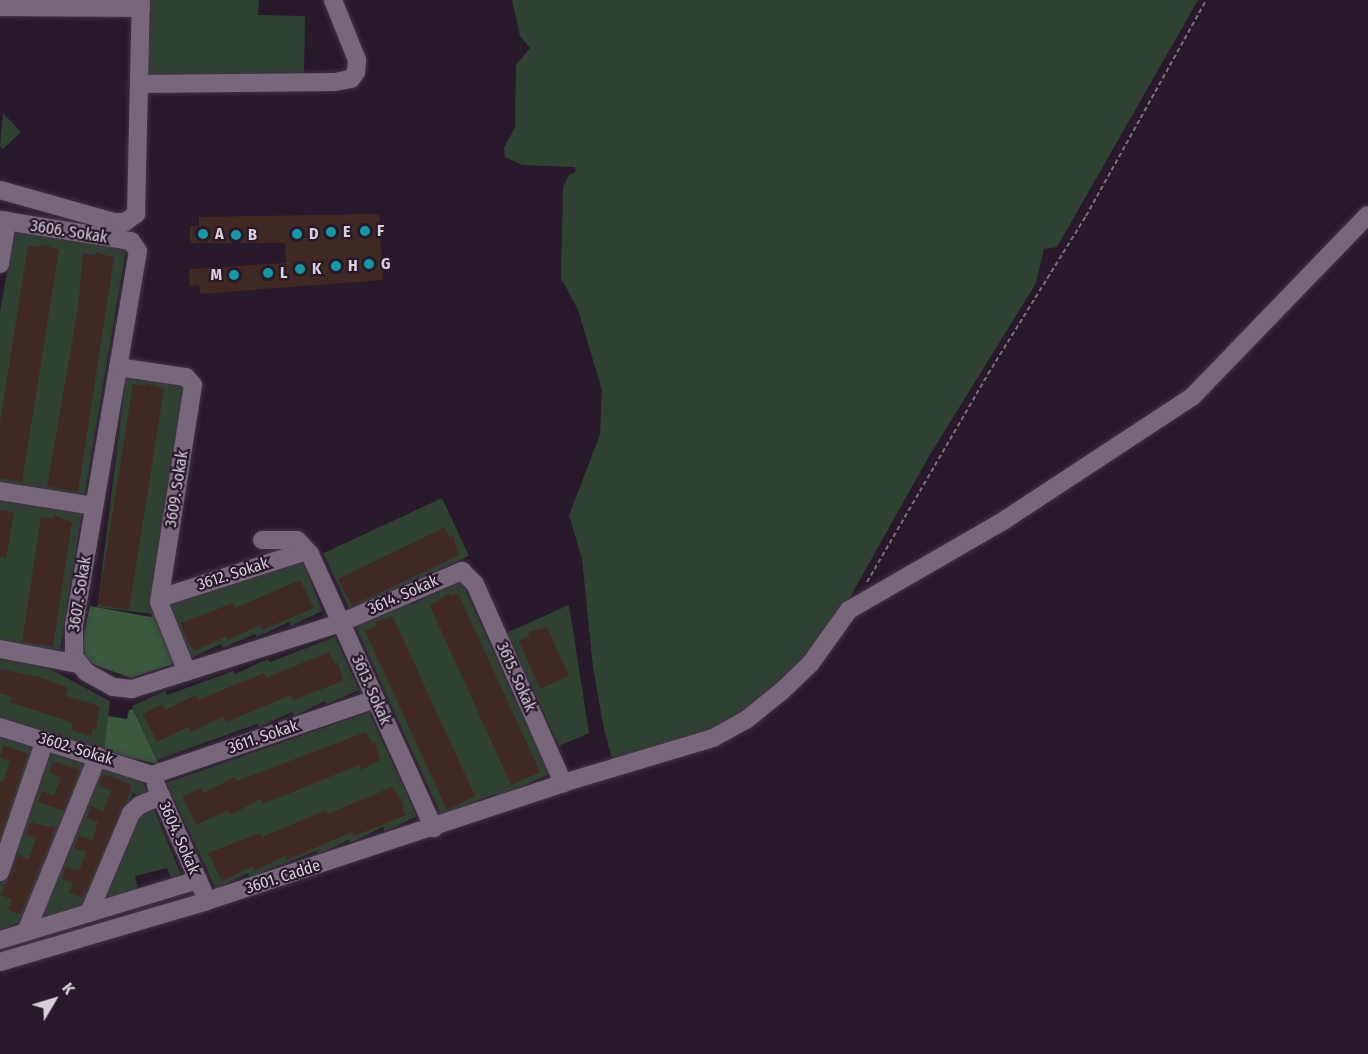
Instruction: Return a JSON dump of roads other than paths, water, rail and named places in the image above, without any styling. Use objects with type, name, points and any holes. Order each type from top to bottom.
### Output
[{"type":"street","points":[[140,84],[335,82],[351,79],[357,72],[357,60],[333,0]]},
{"type":"street","points":[[0,7],[141,4],[136,214],[125,222],[114,222],[0,190]]},
{"type":"street","name":"3601. Cadde","points":[[0,962],[207,901],[434,828],[563,783],[684,749],[746,720],[811,663],[849,610],[1003,521],[1192,397],[1368,215]]},
{"type":"street","points":[[0,264],[4,221]]},
{"type":"street","name":"3606. Sokak","points":[[4,221],[131,242],[137,246]]},
{"type":"street","name":"3607. Sokak","points":[[78,664],[73,636],[137,246]]},
{"type":"street","name":"3609. Sokak","points":[[118,367],[190,380],[193,390],[160,598]]},
{"type":"street","points":[[0,491],[94,506]]},
{"type":"street","points":[[262,540],[297,540],[308,554]]},
{"type":"street","name":"3612. Sokak","points":[[160,598],[308,554]]},
{"type":"street","name":"3613. Sokak","points":[[308,554],[434,828]]},
{"type":"street","name":"3614. Sokak","points":[[340,623],[453,573],[467,573]]},
{"type":"street","name":"3615. Sokak","points":[[467,573],[475,584],[563,783]]},
{"type":"street","points":[[160,598],[187,672]]},
{"type":"street","points":[[0,649],[78,664],[94,678],[123,690],[340,623]]},
{"type":"street","name":"3611. Sokak","points":[[152,775],[375,699]]},
{"type":"street","name":"3602. Sokak","points":[[0,727],[98,756],[152,775]]},
{"type":"street","points":[[0,872],[45,740]]},
{"type":"street","points":[[26,932],[98,756]]},
{"type":"street","name":"3604. Sokak","points":[[152,775],[207,901]]},
{"type":"street","points":[[89,913],[131,813],[140,805],[161,796]]},
{"type":"street","points":[[0,940],[198,880]]},
{"type":"place","name":"F","points":[[365,231]]},
{"type":"place","name":"E","points":[[331,232]]},
{"type":"place","name":"A","points":[[203,234]]},
{"type":"place","name":"D","points":[[297,234]]},
{"type":"place","name":"B","points":[[236,235]]},
{"type":"place","name":"G","points":[[369,264]]},
{"type":"place","name":"H","points":[[336,266]]},
{"type":"place","name":"K","points":[[300,269]]},
{"type":"place","name":"L","points":[[268,273]]},
{"type":"place","name":"M","points":[[234,275]]}]
